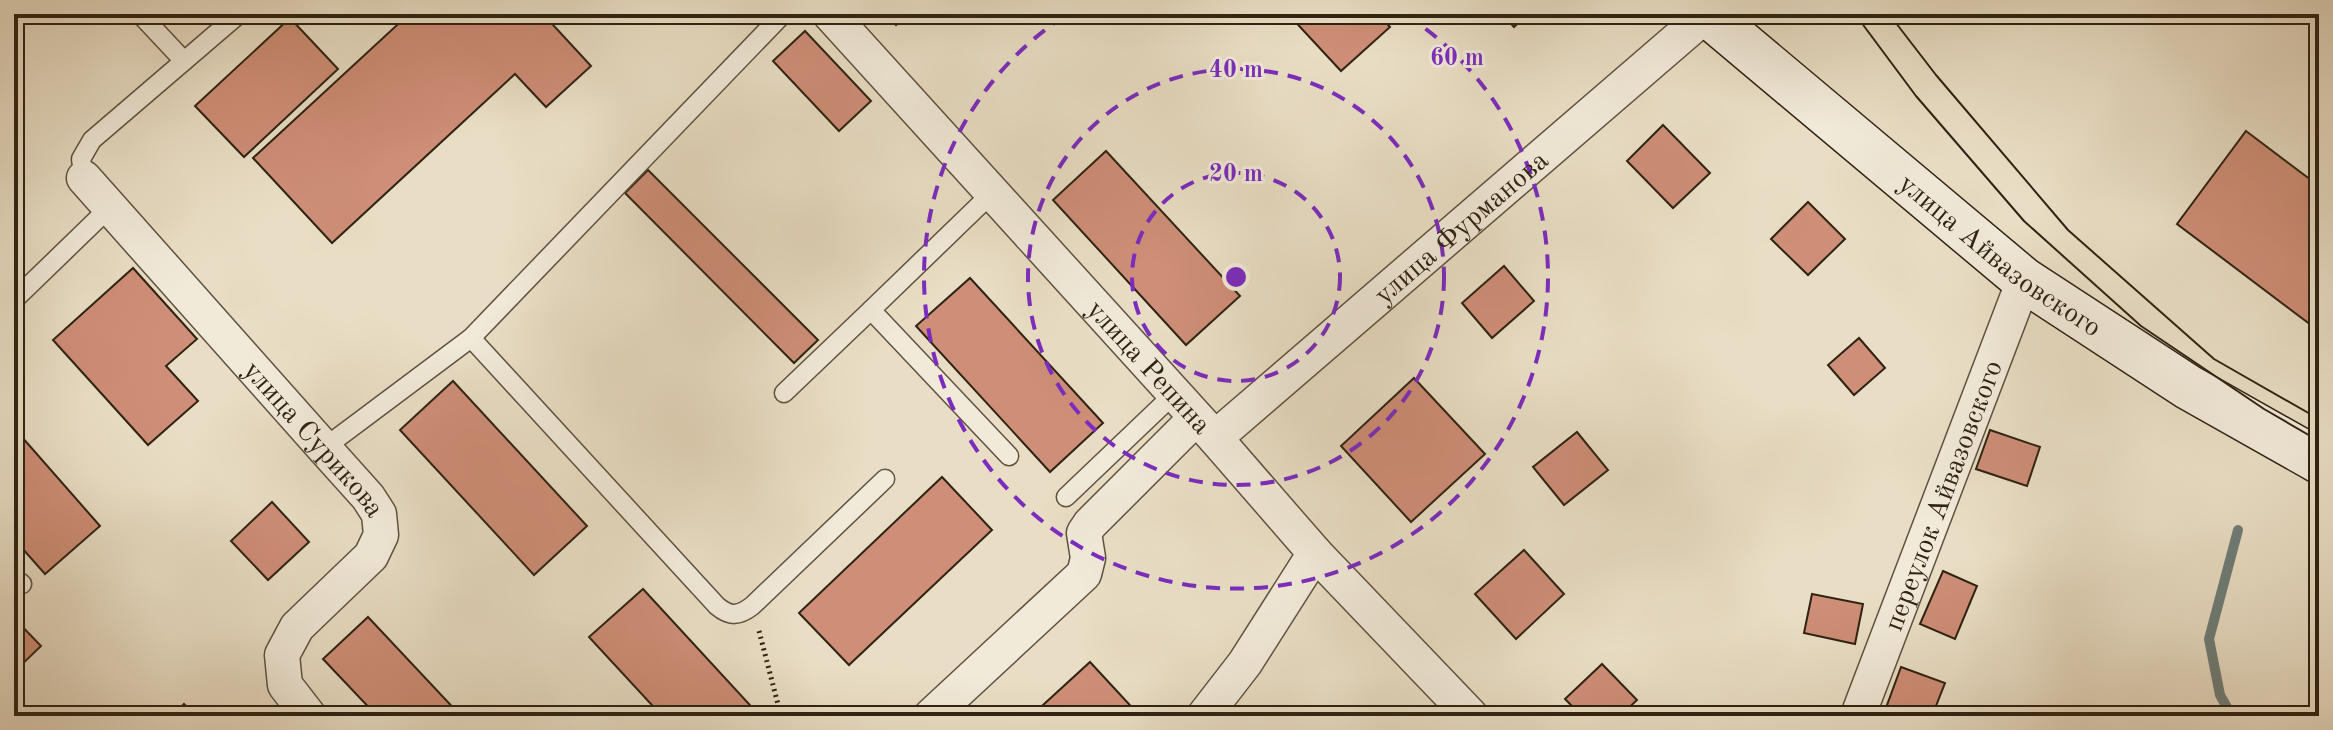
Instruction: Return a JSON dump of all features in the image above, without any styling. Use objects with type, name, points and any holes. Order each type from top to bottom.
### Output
[{"type":"street","name":"улица Репина","points":[[830,14],[1315,553],[1471,716]]},
{"type":"street","name":"улица Айвазовского","points":[[1707,14],[2024,280],[2188,387],[2319,461]]},
{"type":"street","name":"улица Фурманова","points":[[931,716],[1084,574],[1088,558],[1084,533],[1090,524],[1195,417],[1707,14]]},
{"type":"street","name":"улица Сурикова","points":[[84,178],[368,497],[379,514],[381,535],[371,556],[297,627],[282,655],[285,685],[309,716]]},
{"type":"street","name":"переулок Айвазовского","points":[[1860,710],[2024,280]]},
{"type":"street","points":[[1204,716],[1245,663],[1315,553]]},
{"type":"lane","points":[[140,14],[184,61]]},
{"type":"lane","points":[[84,178],[81,159],[92,140],[239,14]]},
{"type":"lane","points":[[324,448],[471,338],[783,14]]},
{"type":"lane","points":[[784,393],[992,193]]},
{"type":"lane","points":[[14,300],[110,207]]},
{"type":"lane","points":[[871,310],[1009,456]]},
{"type":"lane","points":[[471,338],[726,613],[740,615],[752,606],[885,479]]},
{"type":"lane","points":[[1066,497],[1195,417]]},
{"type":"path","points":[[752,606],[781,716]]},
{"type":"building","points":[[409,14],[543,14],[591,66],[546,107],[515,74],[332,243],[253,158]]},
{"type":"building","points":[[885,14],[908,14],[896,25]]},
{"type":"building","points":[[1288,14],[1378,14],[1390,27],[1341,71]]},
{"type":"building","points":[[1502,14],[1528,14],[1514,27]]},
{"type":"building","points":[[290,18],[338,69],[244,157],[195,106]]},
{"type":"building","points":[[805,31],[871,101],[839,131],[773,61]]},
{"type":"building","points":[[1663,125],[1710,173],[1673,208],[1627,161]]},
{"type":"building","points":[[2246,131],[2319,186],[2319,331],[2177,224]]},
{"type":"building","points":[[1106,151],[1240,296],[1186,345],[1053,200]]},
{"type":"building","points":[[648,170],[818,340],[794,363],[625,193]]},
{"type":"building","points":[[1808,202],[1845,239],[1808,275],[1771,239]]},
{"type":"building","points":[[1504,266],[1534,301],[1492,338],[1462,303]]},
{"type":"building","points":[[133,268],[197,339],[166,366],[198,401],[148,445],[53,340]]},
{"type":"building","points":[[970,278],[1103,423],[1050,472],[916,326]]},
{"type":"building","points":[[1859,338],[1885,368],[1854,395],[1828,365]]},
{"type":"building","points":[[1414,378],[1485,454],[1411,522],[1341,446]]},
{"type":"building","points":[[453,381],[587,526],[534,575],[400,430]]},
{"type":"building","points":[[14,428],[100,526],[45,574],[14,539]]},
{"type":"building","points":[[1990,430],[2040,447],[2027,486],[1976,469]]},
{"type":"building","points":[[1577,432],[1608,470],[1564,505],[1533,467]]},
{"type":"building","points":[[942,477],[992,530],[849,665],[799,613]]},
{"type":"building","points":[[272,502],[309,542],[268,580],[231,541]]},
{"type":"building","points":[[1524,550],[1564,594],[1516,639],[1475,594]]},
{"type":"building","points":[[1943,571],[1977,586],[1955,639],[1920,624]]},
{"type":"building","points":[[643,589],[760,716],[662,716],[589,637]]},
{"type":"building","points":[[1812,594],[1863,604],[1855,644],[1804,633]]},
{"type":"building","points":[[368,617],[461,716],[377,716],[323,659]]},
{"type":"building","points":[[14,618],[41,646],[14,672]]},
{"type":"building","points":[[1090,662],[1140,716],[1031,716]]},
{"type":"building","points":[[1602,664],[1637,700],[1620,716],[1582,716],[1565,699]]},
{"type":"building","points":[[1901,667],[1945,683],[1932,716],[1883,716]]},
{"type":"building","points":[[184,704],[196,716],[172,716]]},
{"type":"waterway","points":[[2232,716],[2220,695],[2209,639],[2238,530]]},
{"type":"tram line","points":[[1855,14],[1916,96],[2024,221],[2141,326],[2264,409],[2319,441]]},
{"type":"tram line","points":[[1889,14],[1936,75],[2068,230],[2214,359],[2319,419]]}]
